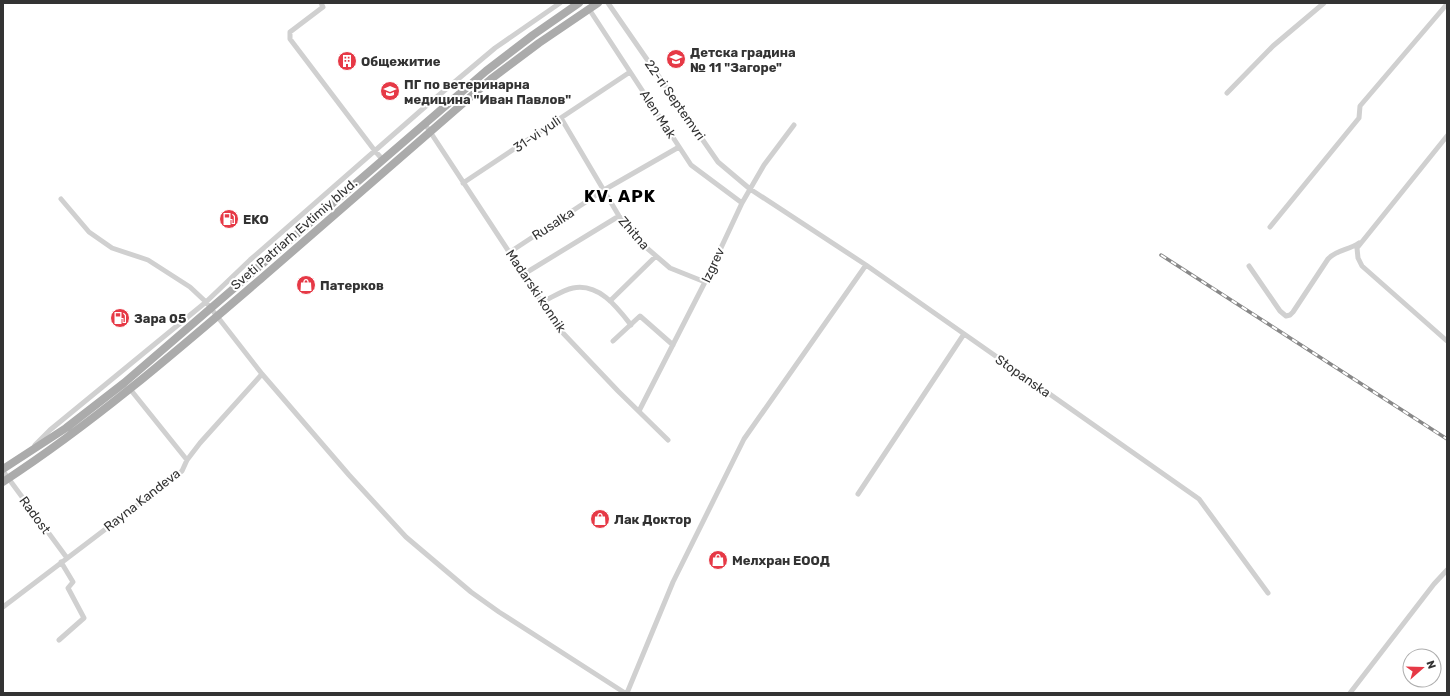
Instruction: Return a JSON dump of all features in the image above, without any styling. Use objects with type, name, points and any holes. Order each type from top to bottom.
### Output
[{"type":"main road","name":"Sveti Patriarh Evtimiy blvd.","points":[[3,470],[66,428],[124,383],[208,305],[383,160],[486,71],[533,35],[579,3]]},
{"type":"main road","name":"Sveti Patriarh Evtimiy blvd.","points":[[6,480],[71,434],[130,389],[217,317],[491,79],[598,3]]},
{"type":"street","points":[[321,3],[323,7],[290,32],[290,39],[383,160]]},
{"type":"street","points":[[208,305],[250,260],[495,48],[560,3]]},
{"type":"street","name":"22-ri Septemvri","points":[[608,3],[718,162],[750,189]]},
{"type":"street","points":[[1227,94],[1273,46],[1324,3]]},
{"type":"street","points":[[1270,227],[1359,118],[1360,106],[1447,4]]},
{"type":"street","name":"Alen Mak","points":[[589,9],[692,164],[742,203]]},
{"type":"street","name":"31-vi yuli","points":[[463,183],[630,72]]},
{"type":"street","name":"Zhitna","points":[[561,118],[619,216],[641,243],[670,268],[705,282]]},
{"type":"street","name":"Madarski konnik","points":[[425,124],[561,331],[618,391],[668,440]]},
{"type":"street","name":"Izgrev","points":[[639,411],[705,282],[742,203],[764,166],[794,125]]},
{"type":"street","points":[[1447,136],[1357,248],[1362,266],[1447,341]]},
{"type":"street","name":"Rusalka","points":[[510,252],[604,190],[679,146]]},
{"type":"street","name":"Stopanska","points":[[750,189],[866,265],[1199,499],[1268,593]]},
{"type":"street","points":[[61,199],[89,232],[106,244],[112,248],[148,260],[190,287],[208,305],[262,374],[349,475],[406,537],[460,583],[493,608],[626,693],[674,582],[744,440],[866,265]]},
{"type":"street","points":[[524,274],[619,216]]},
{"type":"street","points":[[1249,266],[1280,311],[1286,316],[1293,312],[1332,254],[1347,250],[1360,243]]},
{"type":"street","points":[[610,301],[656,256]]},
{"type":"street","points":[[542,302],[572,288],[583,287],[593,290],[610,301],[631,325]]},
{"type":"street","points":[[613,341],[640,316],[673,345]]},
{"type":"street","points":[[858,494],[964,334]]},
{"type":"street","name":"Rayna Kandeva","points":[[3,607],[182,471],[187,460],[200,443],[262,374]]},
{"type":"street","points":[[130,389],[187,460]]},
{"type":"street","name":"Radost","points":[[3,470],[6,480],[67,558]]},
{"type":"street","points":[[59,640],[84,618],[68,588],[73,582],[61,562]]},
{"type":"street","points":[[1350,693],[1434,584],[1447,570]]},
{"type":"railway","points":[[1161,255],[1447,439]]},
{"type":"place","name":"Детска градина № 11 \"Загоре\"","points":[[676,59]]},
{"type":"place","name":"Общежитие","points":[[347,61]]},
{"type":"place","name":"ПГ по ветеринарна медицина \"Иван Павлов\"","points":[[390,91]]},
{"type":"place","name":"EKO","points":[[229,219]]},
{"type":"place","name":"Патерков","points":[[306,285]]},
{"type":"place","name":"Зара 05","points":[[120,318]]},
{"type":"place","name":"Лак Доктор","points":[[600,519]]},
{"type":"place","name":"Мелхран ЕООД","points":[[718,560]]},
{"type":"district","name":"KV. APK","points":[[620,196]]}]
